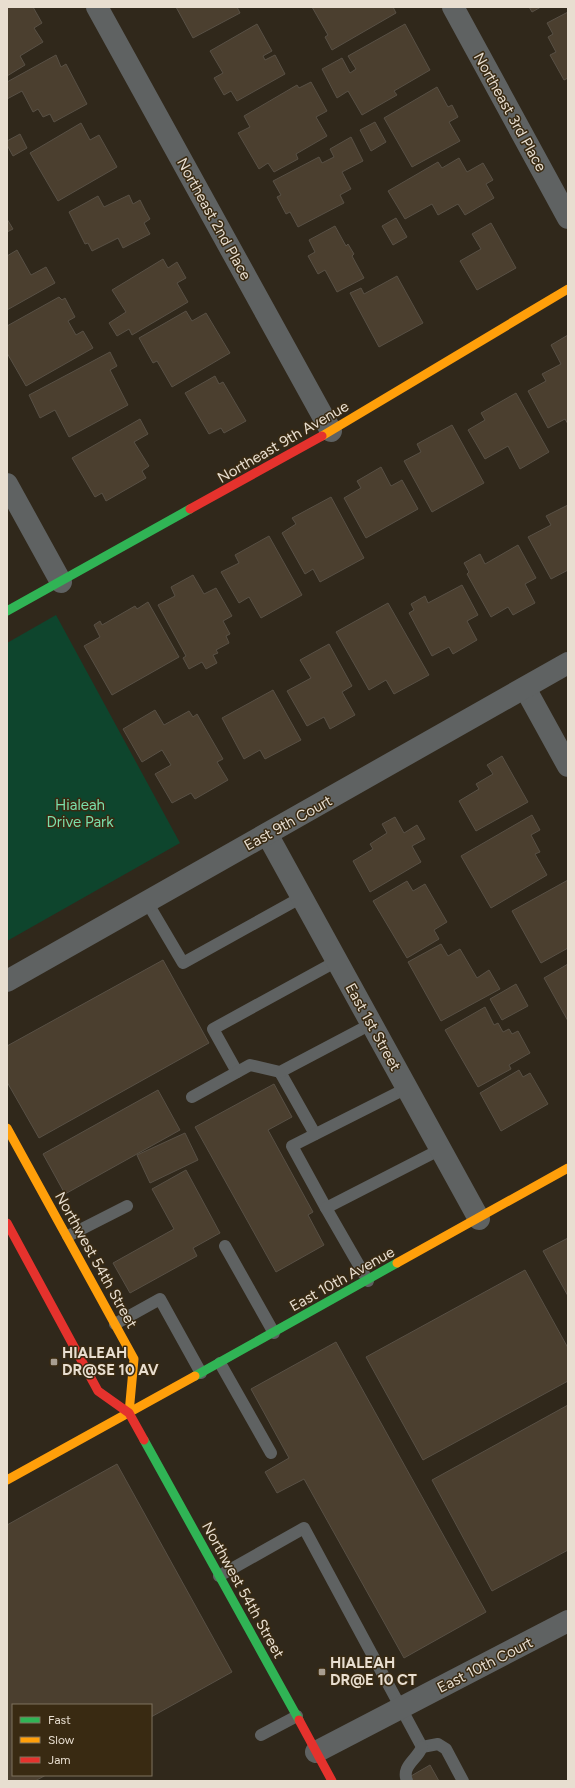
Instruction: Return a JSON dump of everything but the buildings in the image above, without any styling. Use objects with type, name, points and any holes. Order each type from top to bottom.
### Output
[{"type":"street","name":"Northeast 2nd Place","points":[[97,7],[331,431]]},
{"type":"street","name":"Northeast 3rd Place","points":[[453,7],[568,218]]},
{"type":"street","name":"Northeast 9th Avenue","points":[[7,611],[331,431],[568,289]]},
{"type":"street","points":[[7,484],[61,582]]},
{"type":"street","name":"East 9th Court","points":[[7,981],[568,664]]},
{"type":"street","points":[[525,688],[568,766]]},
{"type":"street","name":"East 1st Street","points":[[267,834],[370,1024],[479,1219]]},
{"type":"street","name":"Northwest 54th Street","points":[[7,1128],[68,1236],[134,1359],[129,1413]]},
{"type":"street","name":"East 10th Avenue","points":[[7,1480],[368,1281],[568,1168]]},
{"type":"street","name":"Northwest 54th Street","points":[[7,1223],[98,1391],[129,1413],[332,1781]]},
{"type":"street","name":"East 10th Court","points":[[316,1752],[568,1622]]},
{"type":"lane","points":[[147,902],[183,964],[302,897]]},
{"type":"lane","points":[[237,1072],[213,1029],[337,961]]},
{"type":"lane","points":[[192,1097],[250,1065],[280,1072],[370,1024]]},
{"type":"lane","points":[[280,1072],[315,1134]]},
{"type":"lane","points":[[368,1281],[292,1146],[407,1088]]},
{"type":"lane","points":[[326,1208],[441,1149]]},
{"type":"lane","points":[[68,1236],[127,1206]]},
{"type":"lane","points":[[225,1246],[274,1333]]},
{"type":"lane","points":[[115,1324],[160,1299],[201,1373]]},
{"type":"lane","points":[[220,1362],[271,1453]]},
{"type":"lane","points":[[219,1576],[304,1528],[422,1747]]},
{"type":"lane","points":[[261,1736],[297,1716]]},
{"type":"lane","points":[[422,1747],[438,1744],[446,1749],[463,1781]]},
{"type":"lane","points":[[407,1781],[405,1776],[407,1767],[420,1752],[422,1747]]},
{"type":"green space","name":"Hialeah Drive Park","points":[[56,615],[180,843],[7,941],[7,643]]},
{"type":"traffic: fast","points":[[7,611],[190,509]]},
{"type":"traffic: fast","points":[[195,1376],[397,1263]]},
{"type":"traffic: fast","points":[[144,1440],[299,1720]]},
{"type":"traffic: slow","points":[[322,436],[568,289]]},
{"type":"traffic: slow","points":[[7,1128],[134,1359],[129,1413]]},
{"type":"traffic: slow","points":[[397,1263],[568,1168]]},
{"type":"traffic: slow","points":[[7,1480],[195,1376]]},
{"type":"traffic: jam","points":[[190,509],[322,436]]},
{"type":"traffic: jam","points":[[7,1223],[98,1391],[129,1413],[144,1440]]},
{"type":"traffic: jam","points":[[299,1720],[332,1781]]},
{"type":"place","name":"HIALEAH DR@SE 10 AV","points":[[54,1362]]},
{"type":"place","name":"HIALEAH DR@E 10 CT","points":[[322,1672]]}]
